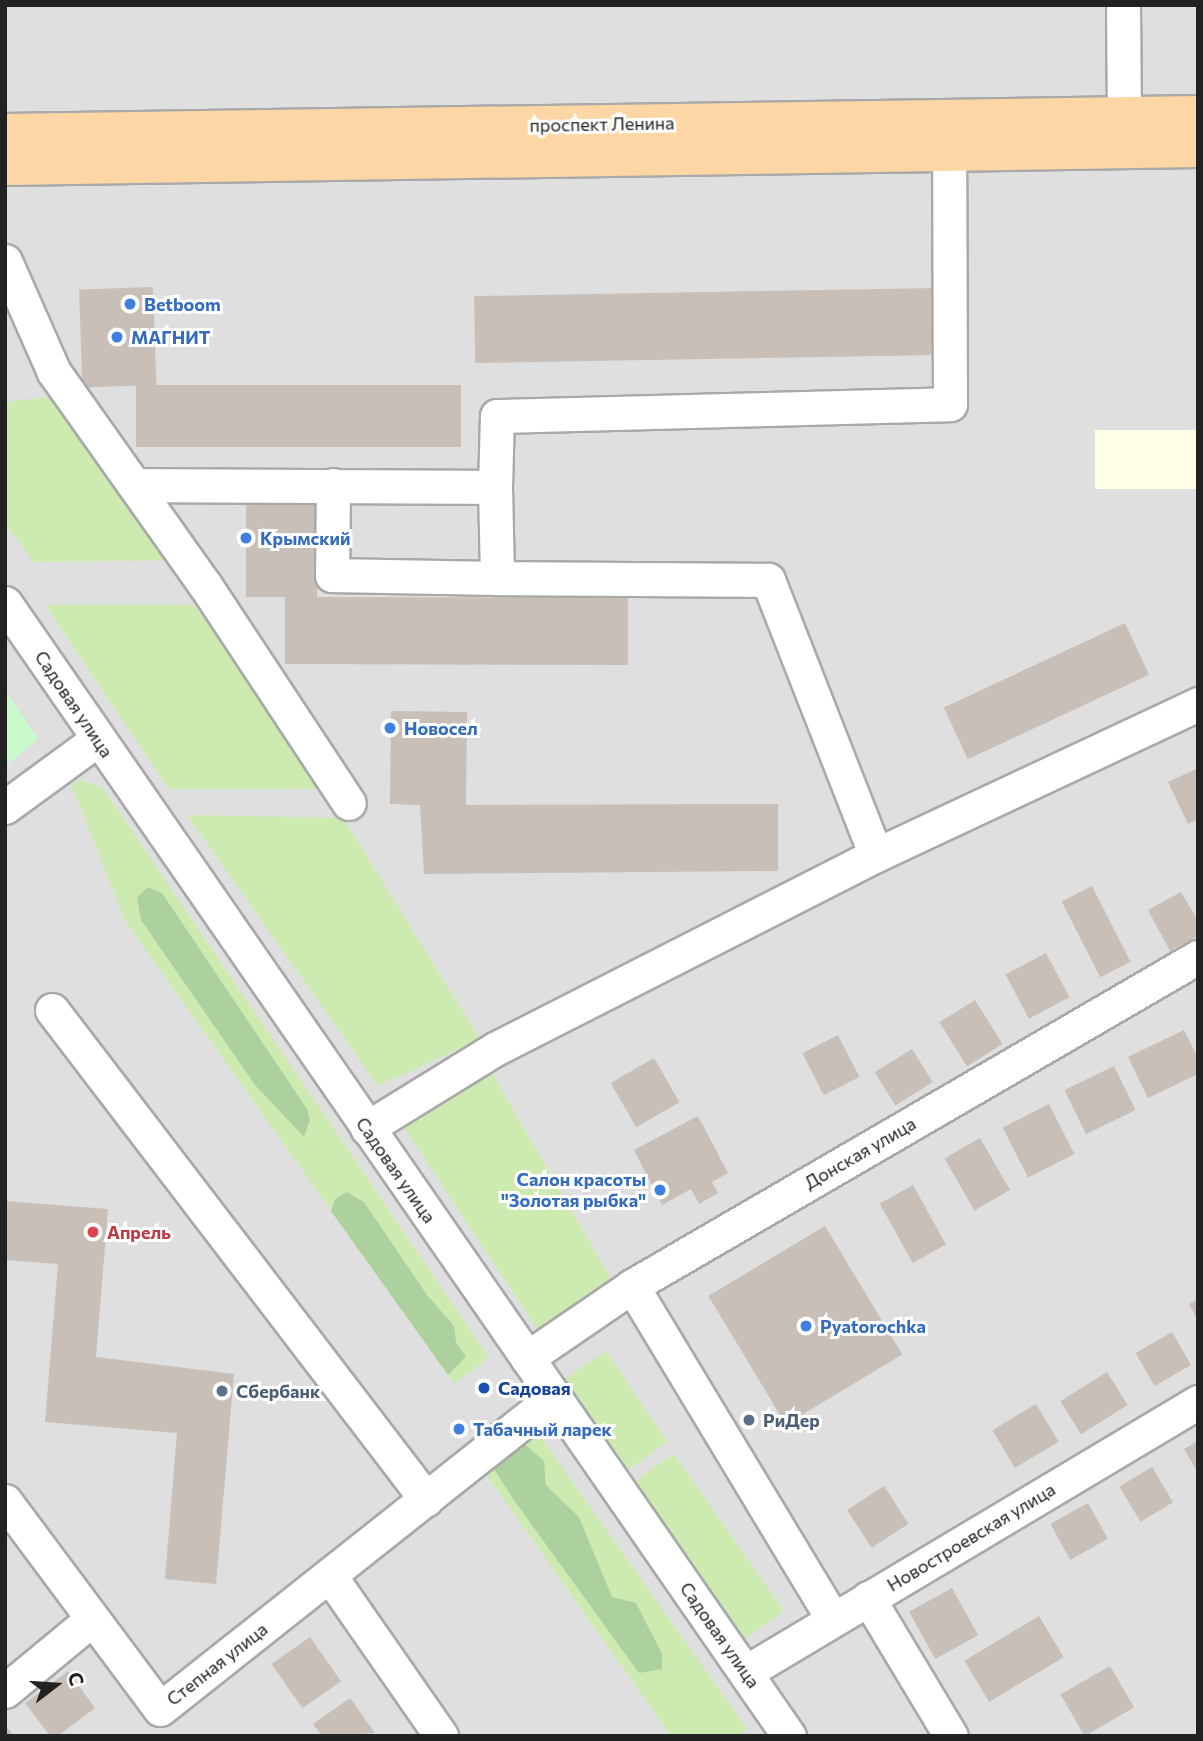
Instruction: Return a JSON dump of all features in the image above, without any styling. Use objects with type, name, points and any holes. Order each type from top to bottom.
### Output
[{"type":"main road","name":"проспект Ленина","points":[[5,133],[1198,115]]},
{"type":"main road","name":"проспект Ленина","points":[[5,166],[1198,148]]},
{"type":"street","points":[[1123,5],[1124,116]]},
{"type":"street","points":[[496,578],[497,416],[950,404],[949,151]]},
{"type":"street","points":[[5,261],[54,372],[135,485],[349,803]]},
{"type":"street","points":[[135,485],[495,487]]},
{"type":"street","points":[[333,485],[332,575],[768,580],[876,855]]},
{"type":"street","name":"Садовая улица","points":[[5,603],[789,1736]]},
{"type":"street","points":[[367,1128],[495,1049],[876,855],[1198,704]]},
{"type":"street","points":[[5,807],[98,739]]},
{"type":"street","name":"Донская улица","points":[[527,1358],[632,1286],[1198,957]]},
{"type":"street","points":[[52,1010],[426,1499]]},
{"type":"street","points":[[632,1286],[832,1618]]},
{"type":"street","name":"Степная улица","points":[[5,1501],[160,1709],[554,1397]]},
{"type":"street","name":"Новостроевская улица","points":[[746,1672],[832,1618],[1198,1402]]},
{"type":"street","points":[[330,1576],[441,1736]]},
{"type":"street","points":[[868,1598],[951,1736]]},
{"type":"street","points":[[5,1691],[92,1619]]},
{"type":"shaded area","points":[[5,5],[1198,5],[1198,1736],[5,1736]]},
{"type":"shaded area","points":[[1095,430],[1198,430],[1198,489],[1095,489]]},
{"type":"green space","points":[[58,396],[178,560],[34,562],[5,524],[5,402]]},
{"type":"green space","points":[[45,605],[194,605],[324,789],[169,789]]},
{"type":"green space","points":[[5,690],[38,739],[5,766]]},
{"type":"green space","points":[[79,780],[103,788],[489,1358],[454,1383],[125,921],[71,784]]},
{"type":"green space","points":[[187,815],[343,818],[480,1039],[378,1086]]},
{"type":"green space","points":[[148,887],[162,893],[307,1109],[310,1120],[304,1137],[255,1085],[141,920],[137,897]]},
{"type":"green space","points":[[488,1066],[617,1289],[539,1332],[395,1114]]},
{"type":"green space","points":[[347,1192],[364,1202],[427,1295],[454,1326],[456,1342],[466,1357],[448,1375],[331,1211],[335,1199]]},
{"type":"green space","points":[[606,1351],[668,1442],[626,1470],[565,1379]]},
{"type":"green space","points":[[518,1405],[747,1729],[738,1736],[671,1736],[464,1443]]},
{"type":"green space","points":[[511,1432],[544,1461],[546,1485],[579,1517],[612,1597],[636,1603],[662,1654],[662,1669],[639,1673],[513,1499],[483,1451]]},
{"type":"green space","points":[[674,1454],[784,1611],[744,1639],[634,1482]]},
{"type":"building","name":"МАГНИТ","points":[[153,287],[156,385],[82,388],[79,290]]},
{"type":"building","points":[[938,288],[939,355],[475,363],[474,296]]},
{"type":"building","points":[[136,385],[461,385],[461,447],[136,447]]},
{"type":"building","points":[[246,499],[317,499],[317,597],[628,598],[628,665],[285,664],[285,597],[246,597]]},
{"type":"building","points":[[1125,623],[1149,675],[968,759],[944,708]]},
{"type":"building","points":[[391,711],[467,712],[466,805],[778,804],[778,871],[424,874],[420,805],[390,804]]},
{"type":"building","points":[[1198,768],[1198,819],[1188,824],[1168,782]]},
{"type":"building","points":[[1092,886],[1131,962],[1100,977],[1062,901]]},
{"type":"building","points":[[1181,892],[1198,921],[1198,936],[1170,951],[1148,910]]},
{"type":"building","points":[[1046,953],[1069,997],[1029,1019],[1005,975]]},
{"type":"building","points":[[975,1000],[1003,1044],[967,1066],[939,1022]]},
{"type":"building","points":[[1184,1030],[1198,1058],[1198,1074],[1148,1098],[1128,1057]]},
{"type":"building","points":[[838,1035],[859,1077],[824,1095],[802,1053]]},
{"type":"building","points":[[912,1049],[933,1082],[895,1105],[875,1072]]},
{"type":"building","points":[[654,1058],[680,1102],[636,1127],[611,1083]]},
{"type":"building","points":[[1114,1066],[1135,1110],[1086,1134],[1065,1090]]},
{"type":"building","points":[[1049,1104],[1074,1154],[1028,1178],[1003,1128]]},
{"type":"building","points":[[698,1116],[728,1173],[712,1182],[718,1193],[699,1204],[691,1189],[662,1205],[634,1150]]},
{"type":"building","points":[[980,1138],[1010,1190],[974,1210],[944,1158]]},
{"type":"building","points":[[913,1185],[946,1244],[913,1263],[880,1203]]},
{"type":"building","points":[[5,1201],[108,1209],[96,1357],[234,1374],[216,1584],[165,1579],[177,1433],[45,1422],[58,1264],[5,1260]]},
{"type":"building","name":"Pyatorochka","points":[[825,1226],[902,1355],[786,1425],[708,1296]]},
{"type":"building","points":[[1198,1299],[1198,1320],[1189,1304]]},
{"type":"building","points":[[1172,1332],[1191,1365],[1155,1386],[1136,1353]]},
{"type":"building","points":[[1107,1372],[1128,1405],[1081,1434],[1060,1401]]},
{"type":"building","points":[[1036,1404],[1059,1442],[1015,1468],[992,1430]]},
{"type":"building","points":[[1198,1441],[1198,1473],[1184,1449]]},
{"type":"building","points":[[1152,1467],[1173,1502],[1141,1522],[1119,1487]]},
{"type":"building","points":[[884,1486],[909,1524],[872,1548],[847,1510]]},
{"type":"building","points":[[1088,1503],[1108,1539],[1070,1560],[1050,1524]]},
{"type":"building","points":[[952,1588],[978,1635],[935,1659],[909,1612]]},
{"type":"building","points":[[1039,1616],[1064,1657],[989,1702],[964,1661]]},
{"type":"building","points":[[310,1637],[341,1681],[302,1708],[271,1664]]},
{"type":"building","points":[[1110,1666],[1134,1708],[1085,1736],[1061,1694]]},
{"type":"building","points":[[68,1671],[95,1708],[58,1736],[50,1736],[25,1703]]},
{"type":"building","points":[[350,1698],[375,1733],[322,1736],[313,1724]]},
{"type":"building","points":[[5,1725],[14,1736],[5,1736]]},
{"type":"place","name":"Betboom","points":[[130,304]]},
{"type":"place","name":"МАГНИТ","points":[[117,337]]},
{"type":"place","name":"Крымский","points":[[246,538]]},
{"type":"place","name":"Новосел","points":[[390,728]]},
{"type":"place","name":"Салон красоты \"Золотая рыбка\"","points":[[660,1190]]},
{"type":"place","name":"Апрель","points":[[93,1232]]},
{"type":"place","name":"Pyatorochka","points":[[806,1326]]},
{"type":"place","name":"Садовая","points":[[484,1388]]},
{"type":"place","name":"Сбербанк","points":[[222,1391]]},
{"type":"place","name":"РиДер","points":[[749,1420]]},
{"type":"place","name":"Табачный ларек","points":[[459,1429]]}]
